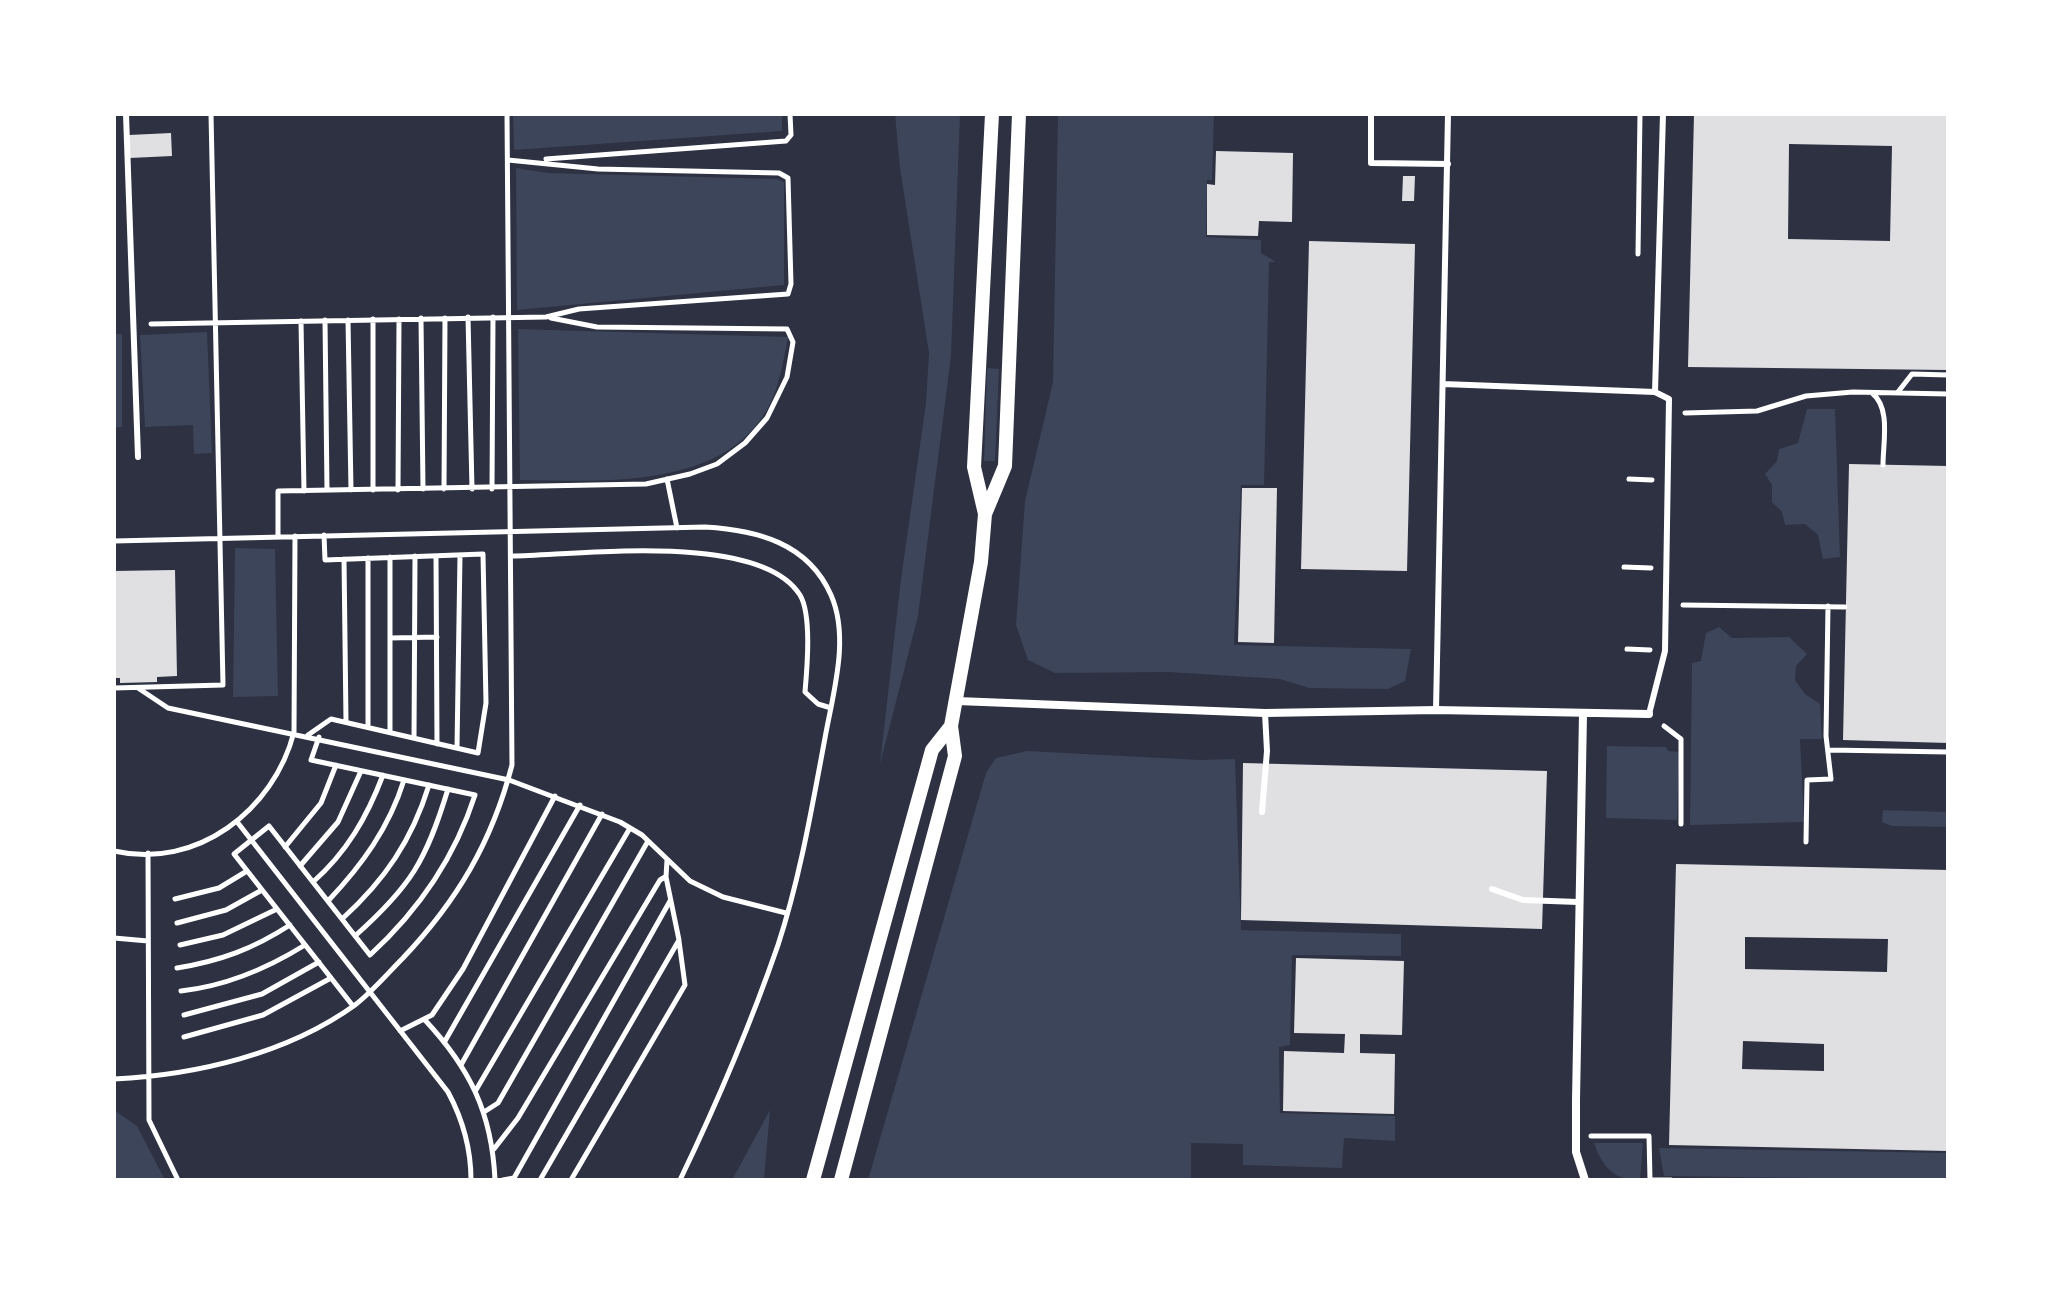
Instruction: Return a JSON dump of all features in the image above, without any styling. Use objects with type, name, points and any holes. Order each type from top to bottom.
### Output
[{"type":"street","points":[[985,514],[974,467],[992,114]]},
{"type":"street","points":[[841,1180],[955,756],[951,726],[985,514],[1005,466],[1019,114]]},
{"type":"street","points":[[957,701],[1265,713],[1436,710],[1649,714]]},
{"type":"street","points":[[1583,714],[1576,1136],[1577,1161],[1585,1180]]},
{"type":"street","points":[[813,1180],[932,750],[951,726]]},
{"type":"lane","points":[[126,114],[138,457]]},
{"type":"lane","points":[[1371,114],[1371,163],[1448,164]]},
{"type":"lane","points":[[1436,710],[1448,114]]},
{"type":"lane","points":[[1655,392],[1663,114]]},
{"type":"lane","points":[[1443,384],[1655,392],[1669,399],[1665,651],[1649,714]]},
{"type":"lane","points":[[1262,812],[1265,713]]},
{"type":"lane","points":[[1492,889],[1523,900],[1578,902]]},
{"type":"path","points":[[114,688],[223,685],[211,114]]},
{"type":"path","points":[[114,1079],[149,1077],[240,1059],[307,1032],[353,1006],[372,991],[442,916],[476,860],[509,780],[512,765],[512,531],[507,114]]},
{"type":"path","points":[[508,160],[786,141],[791,135],[790,114]]},
{"type":"path","points":[[533,160],[598,169],[779,173],[788,178],[791,284],[788,294],[579,309],[546,317]]},
{"type":"path","points":[[468,317],[472,489]]},
{"type":"path","points":[[492,489],[493,317]]},
{"type":"path","points":[[133,325],[546,317],[597,327],[787,329],[791,333],[787,377],[767,418],[745,443],[717,464],[646,484],[511,489],[278,491],[278,536]]},
{"type":"path","points":[[421,318],[423,489]]},
{"type":"path","points":[[444,489],[445,318]]},
{"type":"path","points":[[373,319],[373,490]]},
{"type":"path","points":[[398,490],[399,319]]},
{"type":"path","points":[[325,320],[327,490]]},
{"type":"path","points":[[348,320],[351,490]]},
{"type":"path","points":[[301,321],[304,491]]},
{"type":"path","points":[[1898,393],[1912,374],[1948,375]]},
{"type":"path","points":[[1871,392],[1882,400],[1884,411],[1883,465]]},
{"type":"path","points":[[1668,413],[1757,411],[1806,396],[1871,392],[1948,394]]},
{"type":"path","points":[[667,479],[677,528]]},
{"type":"path","points":[[114,541],[738,529],[785,543],[816,570],[831,595],[840,639],[812,809],[786,913],[730,1075],[680,1180]]},
{"type":"path","points":[[308,735],[331,719],[478,753],[483,739],[486,703],[483,554],[325,560],[324,535]]},
{"type":"path","points":[[114,851],[148,853],[196,847],[238,823],[270,789],[287,757],[294,732],[295,536]]},
{"type":"path","points":[[512,556],[686,552],[730,555],[764,567],[788,581],[801,597],[806,624],[805,692],[818,704],[831,708]]},
{"type":"path","points":[[457,748],[460,555]]},
{"type":"path","points":[[414,738],[415,556]]},
{"type":"path","points":[[436,556],[437,744]]},
{"type":"path","points":[[390,557],[390,732]]},
{"type":"path","points":[[368,558],[368,727]]},
{"type":"path","points":[[344,559],[346,722]]},
{"type":"path","points":[[1666,605],[1845,607]]},
{"type":"path","points":[[1806,842],[1807,780],[1831,779],[1826,736],[1828,606]]},
{"type":"path","points":[[390,638],[437,637]]},
{"type":"path","points":[[138,688],[168,708],[319,737],[509,780],[580,805],[630,828],[690,881],[723,897],[786,913]]},
{"type":"path","points":[[1649,714],[1681,739],[1681,824]]},
{"type":"path","points":[[319,737],[311,760],[475,795],[445,864],[419,902],[370,955],[269,826],[250,838],[234,854],[353,1006]]},
{"type":"path","points":[[1829,750],[1948,752]]},
{"type":"path","points":[[285,847],[321,803],[336,765]]},
{"type":"path","points":[[300,866],[338,822],[361,771]]},
{"type":"path","points":[[313,882],[359,828],[383,775]]},
{"type":"path","points":[[328,901],[360,867],[396,806],[404,780]]},
{"type":"path","points":[[342,919],[370,894],[398,857],[418,821],[429,785]]},
{"type":"path","points":[[355,936],[388,907],[414,876],[431,844],[448,789]]},
{"type":"path","points":[[400,1031],[432,1015],[463,969],[555,796]]},
{"type":"path","points":[[445,1041],[580,805]]},
{"type":"path","points":[[461,1065],[602,814]]},
{"type":"path","points":[[238,823],[448,1092],[460,1114],[471,1160],[471,1180]]},
{"type":"path","points":[[476,1090],[630,828]]},
{"type":"path","points":[[484,1112],[498,1103],[648,841]]},
{"type":"path","points":[[148,853],[149,1120],[178,1180]]},
{"type":"path","points":[[571,1180],[685,985],[685,963],[666,877],[668,859]]},
{"type":"path","points":[[175,899],[219,888],[247,871]]},
{"type":"path","points":[[494,1149],[518,1118],[660,880],[666,877]]},
{"type":"path","points":[[177,923],[226,910],[262,890]]},
{"type":"path","points":[[503,1180],[514,1178],[670,901]]},
{"type":"path","points":[[180,945],[223,935],[277,909]]},
{"type":"path","points":[[177,968],[221,961],[261,943],[290,925]]},
{"type":"path","points":[[114,938],[148,941]]},
{"type":"path","points":[[540,1180],[679,940]]},
{"type":"path","points":[[181,991],[224,983],[280,961],[305,945]]},
{"type":"path","points":[[184,1015],[262,994],[319,962]]},
{"type":"path","points":[[184,1037],[263,1015],[331,978]]},
{"type":"path","points":[[424,1019],[445,1041],[476,1090],[494,1149],[495,1180]]},
{"type":"path","points":[[1576,1136],[1649,1136],[1650,1180],[1671,1180]]},
{"type":"shaded area","points":[[513,114],[782,114],[782,131],[514,150]]},
{"type":"shaded area","points":[[895,114],[960,114],[951,356],[918,616],[880,764],[901,579],[926,403],[929,353],[900,168]]},
{"type":"shaded area","points":[[1058,114],[1214,114],[1212,180],[1207,180],[1206,237],[1261,240],[1261,253],[1276,262],[1269,262],[1264,485],[1241,485],[1234,645],[1411,649],[1405,681],[1388,689],[1309,688],[1280,679],[1168,672],[1055,673],[1028,660],[1016,625],[1025,501],[1053,382]]},
{"type":"shaded area","points":[[516,168],[548,173],[777,179],[784,182],[784,285],[517,310]]},
{"type":"shaded area","points":[[518,329],[788,337],[773,397],[754,428],[729,450],[698,465],[663,474],[589,481],[520,480]]},
{"type":"shaded area","points":[[207,332],[212,453],[194,454],[193,425],[145,427],[140,335]]},
{"type":"shaded area","points":[[114,334],[122,334],[122,427],[114,428]]},
{"type":"shaded area","points":[[987,368],[999,369],[995,461],[984,461]]},
{"type":"shaded area","points":[[1807,409],[1835,409],[1840,557],[1823,559],[1818,535],[1805,524],[1785,525],[1782,512],[1772,502],[1772,485],[1765,474],[1777,461],[1779,449],[1798,443]]},
{"type":"shaded area","points":[[235,548],[275,549],[278,696],[233,697]]},
{"type":"shaded area","points":[[1719,627],[1732,638],[1789,637],[1807,654],[1796,666],[1795,680],[1805,694],[1820,704],[1822,739],[1800,739],[1804,822],[1690,825],[1692,663],[1701,661],[1706,633]]},
{"type":"shaded area","points":[[1607,746],[1666,747],[1668,751],[1679,752],[1677,820],[1606,818]]},
{"type":"shaded area","points":[[1027,751],[1235,759],[1241,930],[1401,934],[1401,956],[1292,955],[1290,1045],[1279,1047],[1280,1113],[1395,1116],[1395,1141],[1344,1138],[1342,1168],[1243,1165],[1243,1144],[1191,1143],[1191,1180],[868,1180],[986,773],[996,758]]},
{"type":"shaded area","points":[[1883,810],[1948,812],[1948,827],[1891,826],[1882,822]]},
{"type":"shaded area","points":[[114,1110],[137,1126],[165,1180],[114,1180]]},
{"type":"shaded area","points":[[770,1110],[764,1180],[732,1180]]},
{"type":"shaded area","points":[[1594,1143],[1643,1143],[1640,1180],[1623,1178],[1611,1171]]},
{"type":"shaded area","points":[[1659,1148],[1948,1153],[1948,1180],[1664,1176]]},
{"type":"building","points":[[1694,114],[1948,114],[1948,370],[1688,367]],"holes":[[[1789,144],[1892,146],[1890,241],[1788,239]]]},
{"type":"building","points":[[171,133],[172,156],[130,158],[129,135]]},
{"type":"building","points":[[1216,151],[1293,153],[1292,222],[1259,221],[1258,236],[1207,235],[1207,184],[1215,185]]},
{"type":"building","points":[[1403,176],[1415,176],[1414,201],[1402,201]]},
{"type":"building","points":[[1309,241],[1415,244],[1407,571],[1301,569]]},
{"type":"building","points":[[1849,464],[1948,466],[1948,743],[1843,740]]},
{"type":"building","points":[[1242,488],[1277,488],[1274,643],[1238,642]]},
{"type":"building","points":[[175,570],[177,676],[157,677],[157,682],[120,683],[120,678],[114,678],[114,571]]},
{"type":"building","points":[[1243,763],[1547,771],[1542,929],[1241,920]]},
{"type":"building","points":[[1676,864],[1948,870],[1948,1151],[1669,1145]],"holes":[[[1745,937],[1888,939],[1887,972],[1745,969]],[[1743,1041],[1824,1044],[1824,1071],[1742,1069]]]},
{"type":"building","points":[[1296,958],[1404,961],[1402,1035],[1360,1034],[1360,1053],[1395,1054],[1394,1114],[1283,1111],[1284,1051],[1344,1053],[1345,1034],[1294,1033]]}]
